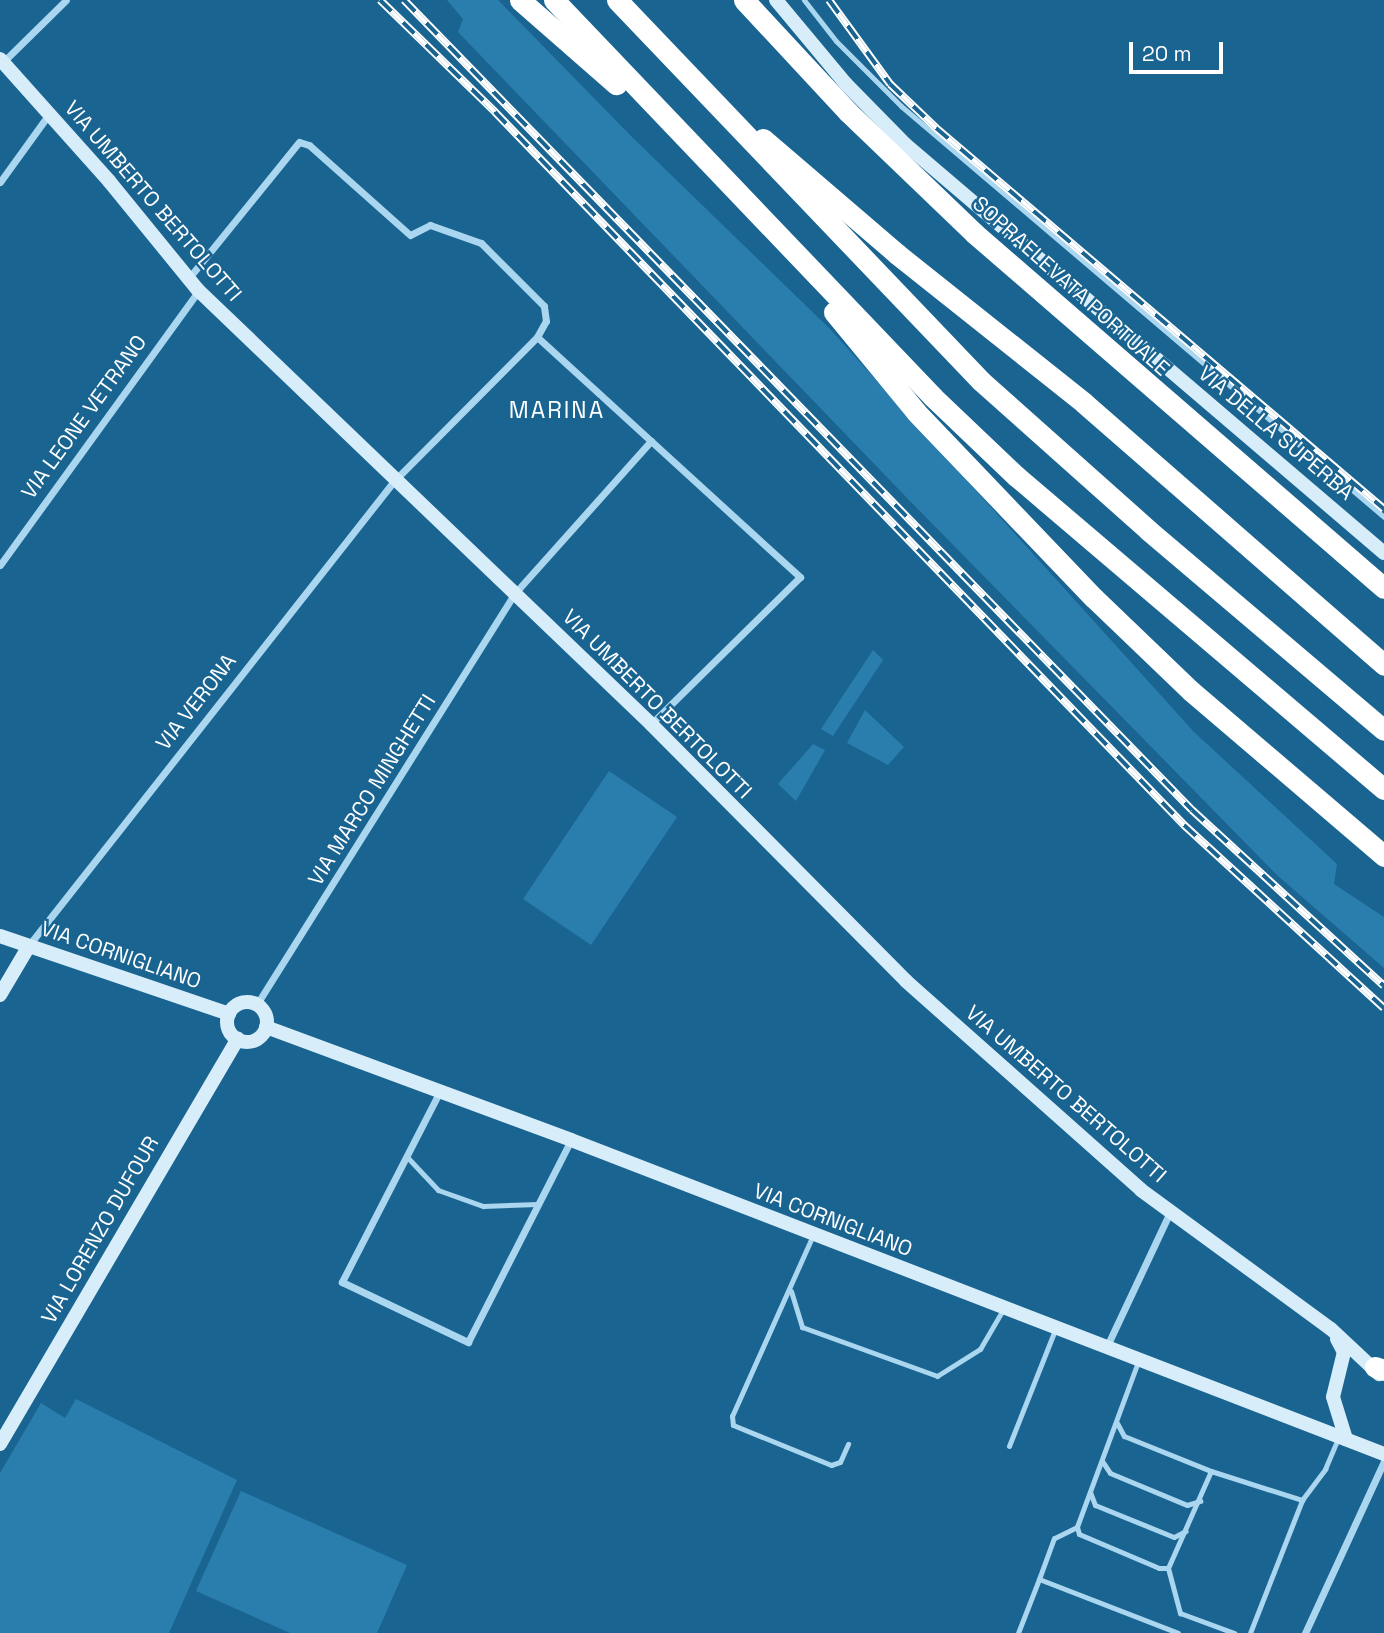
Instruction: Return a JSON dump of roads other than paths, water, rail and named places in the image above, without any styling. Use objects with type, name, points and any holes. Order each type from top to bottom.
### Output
[{"type":"highway","points":[[520,0],[702,157]]},
{"type":"highway","points":[[554,0],[933,397],[1016,476],[1384,789]]},
{"type":"highway","points":[[617,0],[981,381],[1148,530],[1384,730]]},
{"type":"highway","name":"SOPRAELEVATA PORTUALE","points":[[744,0],[848,112],[983,242],[1384,588]]},
{"type":"highway","points":[[681,69],[897,254],[1084,403],[1384,665]]},
{"type":"highway","points":[[737,193],[916,412],[990,492],[1191,691],[1384,856]]},
{"type":"street","points":[[1,61],[66,0]]},
{"type":"street","name":"VIA DELLA SUPERBA","points":[[776,0],[846,84],[905,144],[1384,553]]},
{"type":"street","name":"VIA UMBERTO BERTOLOTTI","points":[[1,61],[194,284],[394,481],[651,724],[906,981],[1141,1190],[1331,1329],[1381,1372]]},
{"type":"street","points":[[0,182],[49,114]]},
{"type":"street","name":"VIA LEONE VETRANO","points":[[0,565],[194,284],[299,142],[309,145],[410,235],[430,225],[481,243],[544,306],[546,321],[537,337]]},
{"type":"street","points":[[537,337],[800,577],[651,724]]},
{"type":"street","name":"VIA VERONA","points":[[29,946],[394,481],[537,337]]},
{"type":"street","name":"VIA MARCO MINGHETTI","points":[[257,1004],[515,593],[651,441]]},
{"type":"street","name":"VIA CORNIGLIANO","points":[[0,936],[229,1014]]},
{"type":"street","points":[[0,995],[29,946]]},
{"type":"street","points":[[238,1004],[257,1004],[266,1014],[266,1027],[254,1041],[238,1039],[228,1027],[229,1014],[238,1004]]},
{"type":"street","name":"VIA CORNIGLIANO","points":[[266,1027],[571,1140],[1384,1454]]},
{"type":"street","name":"VIA LORENZO DUFOUR","points":[[0,1444],[238,1039]]},
{"type":"street","points":[[440,1091],[408,1158],[342,1282],[468,1342],[571,1140]]},
{"type":"street","points":[[1107,1346],[1170,1212]]},
{"type":"street","points":[[1331,1329],[1344,1352],[1333,1397],[1343,1438]]},
{"type":"street","points":[[1305,1633],[1384,1461]]},
{"type":"lane","points":[[804,0],[836,41],[901,106],[1384,517]]},
{"type":"lane","points":[[408,1158],[438,1190],[483,1206],[538,1204]]},
{"type":"lane","points":[[813,1235],[791,1291],[738,1402],[733,1425],[831,1465],[840,1462],[848,1444]]},
{"type":"lane","points":[[791,1291],[802,1327],[937,1376],[980,1349],[1004,1308]]},
{"type":"lane","points":[[1009,1446],[1055,1327]]},
{"type":"lane","points":[[1018,1633],[1054,1538],[1077,1527],[1139,1359]]},
{"type":"lane","points":[[1117,1423],[1124,1436],[1212,1471],[1302,1500]]},
{"type":"lane","points":[[1250,1633],[1302,1500],[1343,1438]]},
{"type":"lane","points":[[1102,1461],[1110,1473],[1174,1500],[1187,1505],[1200,1501]]},
{"type":"lane","points":[[1212,1471],[1168,1568],[1180,1613],[1234,1633]]},
{"type":"lane","points":[[1090,1492],[1095,1505],[1174,1537],[1186,1531]]},
{"type":"lane","points":[[1077,1527],[1084,1538],[1160,1569],[1168,1568]]},
{"type":"lane","points":[[1039,1579],[1178,1633]]},
{"type":"railway","points":[[380,0],[495,112],[1184,825],[1384,1008]]},
{"type":"railway","points":[[404,0],[1192,810],[1384,986]]},
{"type":"railway","points":[[829,0],[890,84],[936,128],[1384,509]]},
{"type":"district","name":"MARINA","points":[[557,410]]}]
